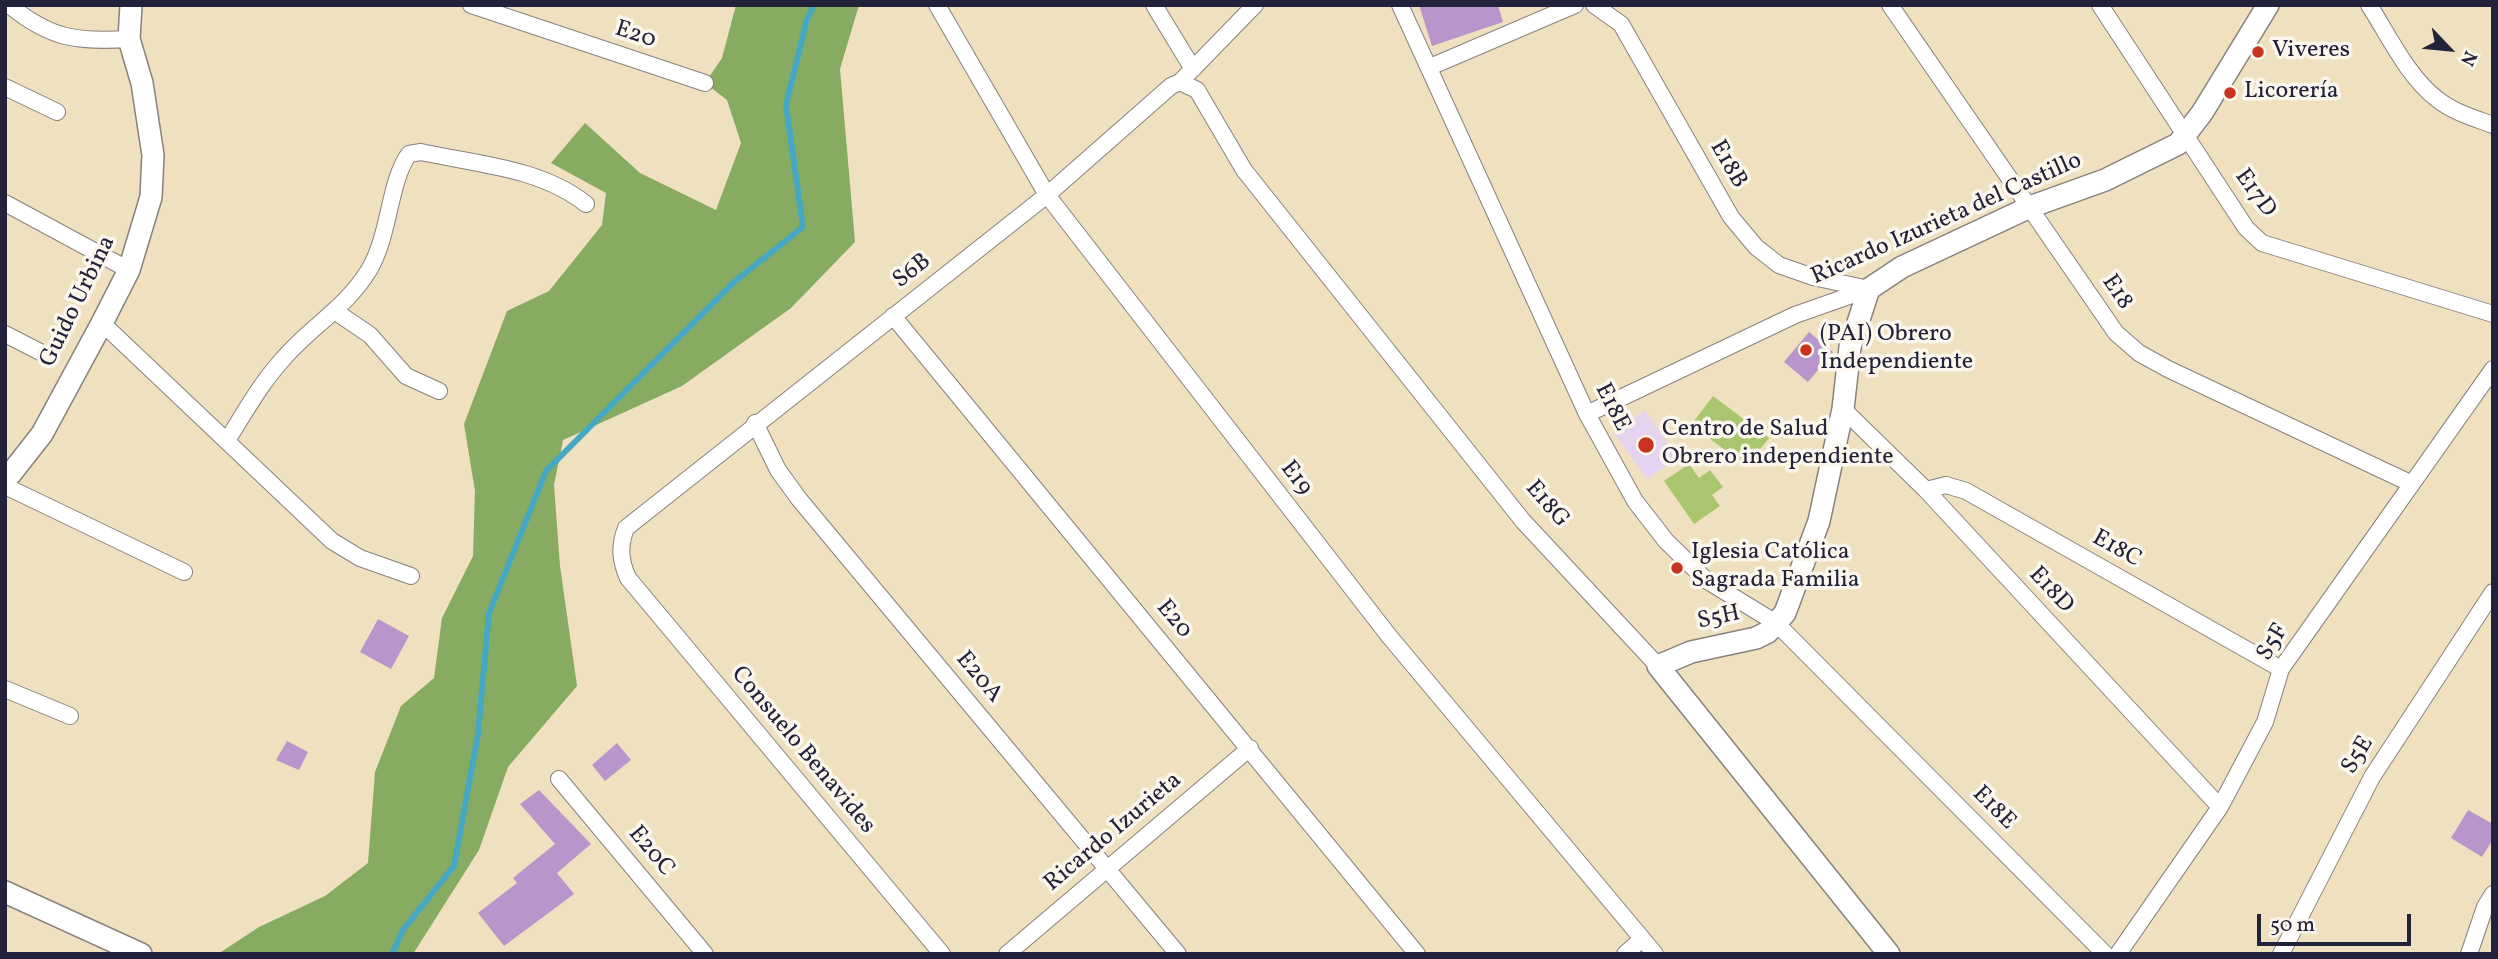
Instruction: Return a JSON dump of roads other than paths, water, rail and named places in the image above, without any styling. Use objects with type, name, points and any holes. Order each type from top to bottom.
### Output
[{"type":"street","points":[[9,5],[49,33],[76,41],[130,39]]},
{"type":"street","name":"Guido Urbina","points":[[5,484],[42,434],[102,323],[128,270],[151,197],[153,155],[142,83],[130,39],[131,5]]},
{"type":"street","name":"E20","points":[[471,5],[705,83]]},
{"type":"street","name":"E19","points":[[937,5],[1047,195],[1389,636],[1655,954]]},
{"type":"street","points":[[1154,5],[1193,69]]},
{"type":"street","name":"S6B","points":[[628,578],[620,552],[626,528],[1047,195],[1171,86],[1180,82],[1255,5]]},
{"type":"street","name":"E18E","points":[[1400,5],[1587,414],[1635,501],[1666,541],[1706,580],[1776,623],[2105,954]]},
{"type":"street","points":[[1430,67],[1575,5]]},
{"type":"street","name":"E18B","points":[[1594,5],[1621,24],[1731,217],[1756,247],[1779,265],[1813,277],[1869,289]]},
{"type":"street","name":"E18","points":[[1890,5],[2116,333],[2139,353],[2410,483]]},
{"type":"street","name":"E17D","points":[[2100,5],[2246,228],[2262,243],[2493,314]]},
{"type":"street","name":"Ricardo Izurieta del Castillo","points":[[1587,414],[1795,315],[1869,289],[1902,267],[2030,207],[2105,180],[2168,150],[2187,135],[2268,5]]},
{"type":"street","points":[[2369,5],[2419,80],[2438,100],[2468,116],[2493,125]]},
{"type":"street","name":"E18G","points":[[1180,82],[1197,90],[1244,170],[1523,521],[1658,666],[1889,954]]},
{"type":"street","points":[[5,87],[57,111]]},
{"type":"street","points":[[228,439],[282,360],[336,312],[370,267],[386,233],[402,164],[409,154],[421,152],[538,177],[564,188],[586,204]]},
{"type":"street","points":[[5,203],[128,270]]},
{"type":"street","name":"S5H","points":[[1658,666],[1691,652],[1756,638],[1776,623],[1784,613],[1800,579],[1819,520],[1843,409],[1850,347],[1869,289]]},
{"type":"street","points":[[336,312],[370,335],[406,376],[439,391]]},
{"type":"street","name":"E20","points":[[893,316],[1417,954]]},
{"type":"street","points":[[102,323],[228,439],[289,503],[332,541],[360,558],[411,576]]},
{"type":"street","points":[[5,334],[48,356]]},
{"type":"street","name":"S5F","points":[[2118,954],[2220,807],[2265,722],[2281,669],[2493,369]]},
{"type":"street","name":"E18D","points":[[1843,409],[1926,490],[2220,807]]},
{"type":"street","name":"E20A","points":[[755,424],[778,470],[799,499],[1178,954]]},
{"type":"street","points":[[5,484],[184,572]]},
{"type":"street","name":"E18C","points":[[1926,490],[1946,485],[1966,491],[2281,669]]},
{"type":"street","name":"Consuelo Benavides","points":[[628,578],[942,954]]},
{"type":"street","name":"S5E","points":[[2281,954],[2372,777],[2493,592]]},
{"type":"street","points":[[5,689],[70,716]]},
{"type":"street","name":"Ricardo Izurieta","points":[[1007,954],[1250,748]]},
{"type":"street","name":"E20C","points":[[559,779],[705,954]]},
{"type":"street","points":[[5,892],[141,954]]},
{"type":"street","points":[[2469,954],[2490,905]]},
{"type":"street","points":[[1625,954],[1643,939]]},
{"type":"waterway","points":[[392,954],[403,930],[454,866],[478,734],[489,613],[546,471],[734,282],[803,227],[786,105],[807,19],[814,5]]},
{"type":"place","name":"Viveres","points":[[2258,52]]},
{"type":"place","name":"Licorería","points":[[2230,93]]},
{"type":"place","name":"(PAI) Obrero Independiente","points":[[1806,350]]},
{"type":"place","name":"Centro de Salud Obrero independiente","points":[[1646,445]]},
{"type":"place","name":"Iglesia Católica Sagrada Familia","points":[[1677,568]]}]
